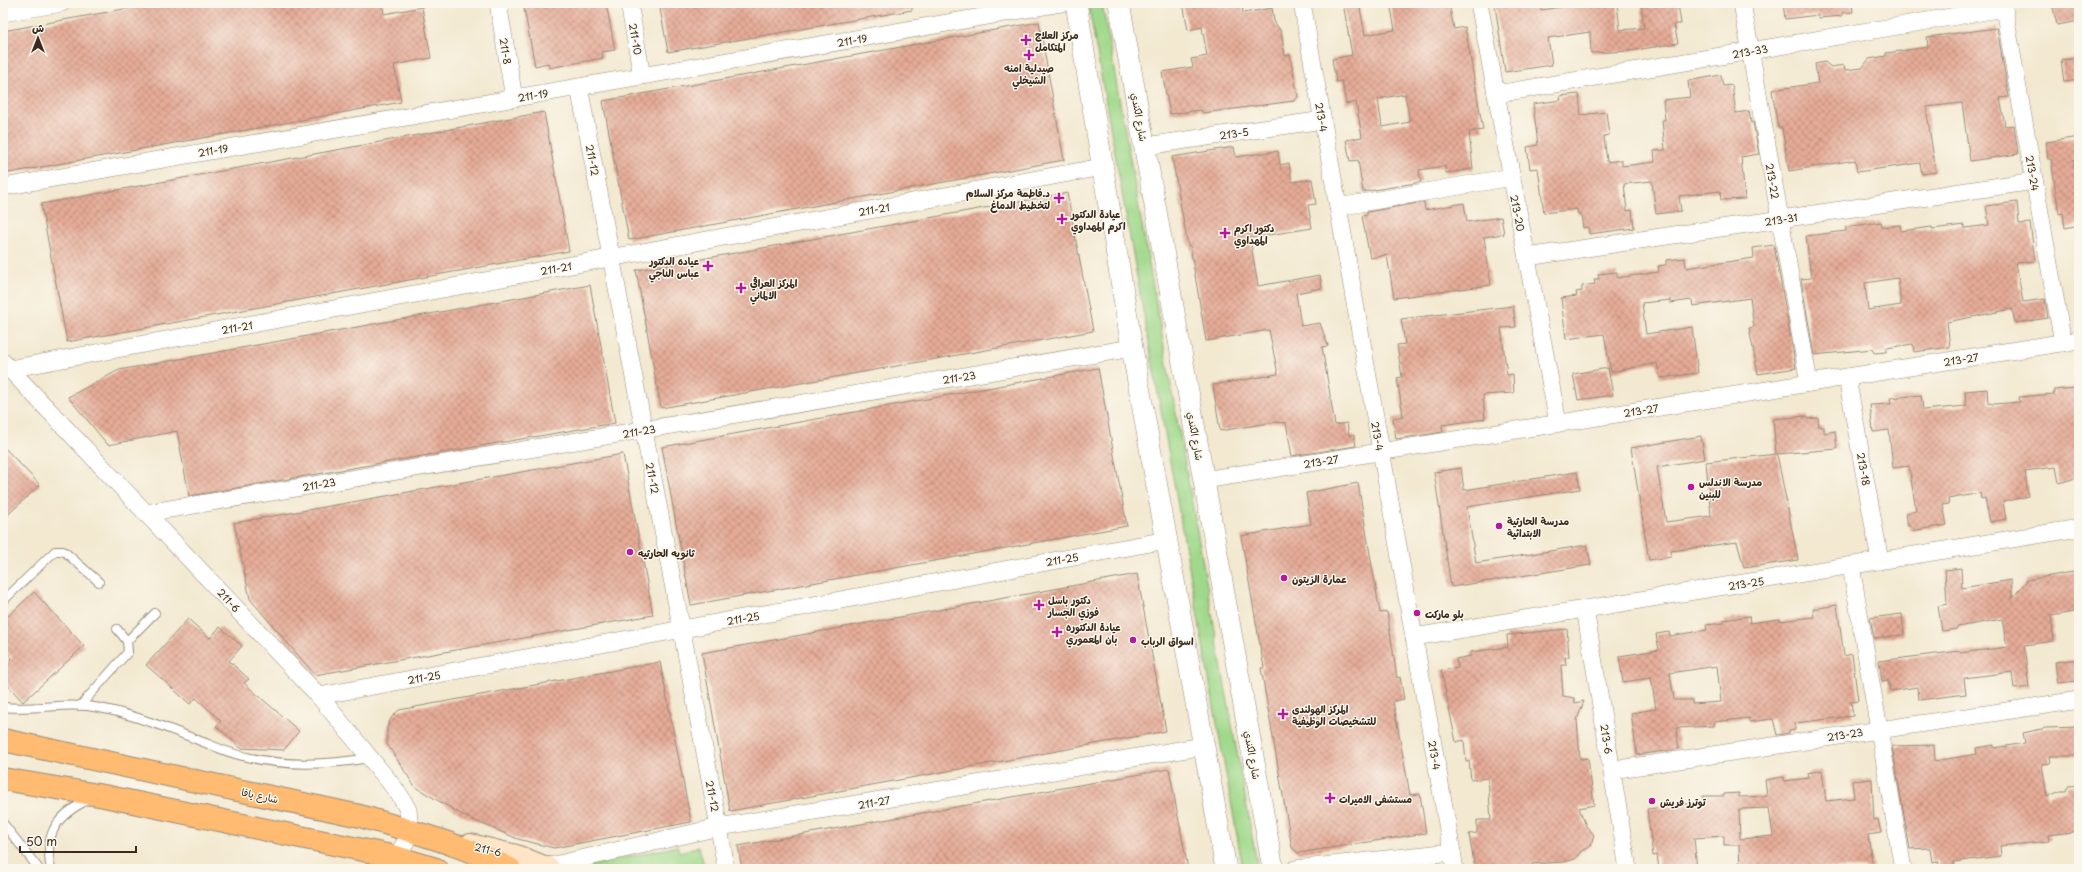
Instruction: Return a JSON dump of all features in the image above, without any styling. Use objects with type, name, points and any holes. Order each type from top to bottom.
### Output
[{"type":"highway","name":"شارع يافا","points":[[3,740],[315,806],[418,833],[483,856],[510,869]]},
{"type":"highway","points":[[3,779],[104,796],[396,857],[436,869]]},
{"type":"main road","name":"211-6","points":[[418,833],[516,856],[547,868]]},
{"type":"main road","points":[[396,857],[422,869]]},
{"type":"street","points":[[3,13],[62,3]]},
{"type":"street","name":"211-8","points":[[498,3],[514,98]]},
{"type":"street","name":"211-10","points":[[629,3],[642,76]]},
{"type":"street","name":"211-19","points":[[3,187],[1062,3]]},
{"type":"street","points":[[1076,3],[1132,348],[1226,869]]},
{"type":"street","name":"شارع الكندي","points":[[1119,3],[1146,146],[1273,869]]},
{"type":"street","name":"213-4","points":[[1302,3],[1455,869]]},
{"type":"street","name":"213-20","points":[[1479,3],[1558,424]]},
{"type":"street","name":"213-22","points":[[1742,3],[1809,383]]},
{"type":"street","name":"213-33","points":[[1496,94],[2004,6]]},
{"type":"street","name":"213-24","points":[[2004,6],[2034,181],[2071,342]]},
{"type":"street","name":"211-12","points":[[579,87],[726,869]]},
{"type":"street","name":"213-5","points":[[1146,146],[1323,120]]},
{"type":"street","name":"211-21","points":[[6,366],[611,258],[1102,167]]},
{"type":"street","points":[[1338,207],[1512,177]]},
{"type":"street","name":"213-31","points":[[1526,257],[2034,181]]},
{"type":"street","name":"213-27","points":[[1204,480],[2071,342]]},
{"type":"street","name":"211-23","points":[[146,513],[1132,348]]},
{"type":"street","name":"211-6","points":[[6,366],[319,696],[401,797],[418,833],[409,837],[396,857]]},
{"type":"street","name":"213-18","points":[[1847,377],[1880,561]]},
{"type":"street","name":"213-25","points":[[1414,637],[2079,528]]},
{"type":"street","name":"211-25","points":[[319,696],[1167,540]]},
{"type":"street","points":[[1851,566],[1903,869]]},
{"type":"street","name":"213-6","points":[[1585,609],[1628,869]]},
{"type":"street","name":"213-23","points":[[1612,770],[2079,700]]},
{"type":"street","name":"211-27","points":[[547,868],[719,827],[1204,746]]},
{"type":"street","points":[[1295,869],[1452,852]]},
{"type":"lane","points":[[3,601],[55,551],[63,551],[66,553],[99,582]]},
{"type":"lane","points":[[127,641],[155,613]]},
{"type":"lane","points":[[81,705],[126,655],[128,648],[127,641],[117,629]]},
{"type":"lane","points":[[3,707],[27,708],[81,705],[111,711],[184,734],[224,750],[262,760],[313,763],[370,758]]},
{"type":"lane","points":[[51,869],[48,846],[58,821],[77,805],[90,799],[104,796]]},
{"type":"lane","points":[[3,823],[39,869]]},
{"type":"green space","points":[[1088,3],[1102,3],[1258,869],[1243,869]]},
{"type":"green space","points":[[678,846],[679,852],[699,847],[705,869],[585,869],[582,867]]},
{"type":"building","points":[[157,3],[382,3],[384,14],[422,7],[431,58],[394,65],[401,102],[3,174],[3,31]]},
{"type":"building","points":[[523,3],[606,3],[615,50],[602,52],[603,58],[549,68],[548,63],[535,66]]},
{"type":"building","points":[[659,3],[912,3],[912,10],[668,52]]},
{"type":"building","points":[[1183,3],[1242,3],[1243,13],[1272,8],[1274,21],[1281,32],[1285,56],[1290,55],[1298,97],[1294,101],[1203,113],[1201,110],[1170,114],[1162,72],[1193,67],[1191,59],[1207,56],[1202,27],[1188,30]]},
{"type":"building","points":[[1343,3],[1359,3],[1365,35],[1395,30],[1390,3],[1449,3],[1454,29],[1465,27],[1483,130],[1469,132],[1473,169],[1446,173],[1445,166],[1419,170],[1421,182],[1363,192],[1358,160],[1350,161],[1346,140],[1362,137],[1356,102],[1346,104],[1342,81],[1336,82],[1332,59],[1352,55]],"holes":[[[1405,94],[1410,122],[1382,127],[1378,99]]]},
{"type":"building","points":[[1512,3],[1540,3],[1541,10],[1568,6],[1568,3],[1617,4],[1620,30],[1644,28],[1641,3],[1678,3],[1681,24],[1674,24],[1678,43],[1630,51],[1591,53],[1590,32],[1548,38],[1552,65],[1505,72],[1495,5]]},
{"type":"building","points":[[1783,3],[1852,3],[1853,12],[1842,13],[1842,16],[1819,18],[1818,15],[1785,19]]},
{"type":"building","points":[[2052,3],[2079,3],[2079,21],[2057,25]]},
{"type":"building","points":[[1039,22],[1064,160],[629,240],[603,101]]},
{"type":"building","points":[[1997,28],[2009,97],[2000,98],[2005,126],[2014,125],[2018,154],[1970,161],[1962,103],[1926,107],[1936,172],[1922,174],[1920,163],[1857,172],[1855,160],[1789,171],[1782,128],[1778,128],[1772,90],[1818,83],[1815,64],[1825,62],[1831,67],[1844,65],[1845,70],[1862,68],[1869,59],[1886,56],[1886,53],[1928,47],[1927,37]]},
{"type":"building","points":[[2079,58],[2079,80],[2064,82],[2061,60]]},
{"type":"building","points":[[1721,75],[1723,86],[1732,85],[1736,113],[1749,111],[1751,123],[1753,122],[1759,154],[1741,157],[1745,199],[1721,200],[1720,191],[1679,196],[1681,211],[1656,214],[1652,181],[1624,184],[1627,211],[1632,210],[1634,228],[1589,234],[1588,227],[1583,228],[1581,214],[1578,214],[1577,209],[1544,213],[1538,168],[1530,169],[1527,147],[1538,145],[1533,104],[1561,100],[1560,96],[1579,94],[1581,115],[1606,112],[1609,135],[1604,136],[1607,162],[1622,160],[1622,166],[1655,162],[1654,151],[1665,150],[1662,120],[1665,120],[1663,100],[1690,97],[1688,81]]},
{"type":"building","points":[[544,112],[569,251],[67,342],[41,204]]},
{"type":"building","points":[[2079,137],[2079,155],[2076,155],[2076,159],[2073,160],[2077,185],[2079,184],[2079,225],[2065,228],[2063,213],[2059,214],[2051,159],[2048,159],[2046,142]]},
{"type":"building","points":[[1234,147],[1236,157],[1278,151],[1280,165],[1289,163],[1292,182],[1312,179],[1316,204],[1308,205],[1312,228],[1250,238],[1258,286],[1320,275],[1322,288],[1296,293],[1301,326],[1320,323],[1328,346],[1322,347],[1335,425],[1347,423],[1349,435],[1354,435],[1356,446],[1292,456],[1286,423],[1275,422],[1220,431],[1213,385],[1278,374],[1269,330],[1206,341],[1190,245],[1188,246],[1172,157]]},
{"type":"building","points":[[1067,193],[1093,331],[661,408],[636,270]]},
{"type":"building","points":[[1424,202],[1425,210],[1464,203],[1467,222],[1501,217],[1504,234],[1484,237],[1491,285],[1394,298],[1387,255],[1370,258],[1362,216],[1367,215],[1367,212]]},
{"type":"building","points":[[2017,202],[2019,224],[2030,223],[2035,261],[2016,263],[2023,302],[2045,299],[2048,318],[2015,323],[2012,309],[1947,322],[1950,347],[1914,352],[1913,344],[1886,348],[1886,352],[1874,353],[1873,349],[1814,355],[1801,279],[1811,278],[1806,236],[1846,231],[1846,227],[1881,222],[1882,227],[1900,225],[1901,231],[1932,227],[1932,229],[1964,225],[1965,228],[1989,225],[1986,206]],"holes":[[[1898,278],[1901,305],[1868,310],[1865,283]]]},
{"type":"building","points":[[1774,245],[1796,368],[1758,374],[1749,328],[1754,327],[1750,298],[1693,306],[1692,300],[1670,303],[1670,300],[1642,303],[1646,334],[1692,327],[1698,373],[1660,378],[1657,363],[1611,372],[1604,334],[1566,339],[1561,298],[1577,296],[1576,292],[1582,291],[1582,286],[1595,284],[1594,279],[1599,279],[1598,274],[1617,272],[1617,278],[1659,272],[1658,266],[1666,265],[1666,260],[1685,258],[1686,268],[1754,258],[1753,248]]},
{"type":"building","points":[[590,285],[615,423],[189,496],[177,431],[108,445],[68,397],[119,370]]},
{"type":"building","points":[[1513,306],[1516,327],[1501,328],[1507,375],[1513,374],[1514,393],[1483,395],[1485,419],[1442,425],[1443,432],[1396,439],[1393,418],[1403,416],[1397,378],[1402,377],[1397,345],[1405,344],[1401,319]]},
{"type":"building","points":[[1098,368],[1127,526],[691,605],[662,447]]},
{"type":"building","points":[[1608,368],[1613,395],[1578,400],[1573,374]]},
{"type":"building","points":[[2074,388],[2074,395],[2079,394],[2079,477],[2059,483],[2056,467],[2025,471],[2028,496],[2003,502],[2006,519],[1990,522],[1985,498],[1981,499],[1980,493],[1948,499],[1949,504],[1943,505],[1947,525],[1911,531],[1910,526],[1908,526],[1906,513],[1916,511],[1909,466],[1893,468],[1889,430],[1873,432],[1870,405],[1891,404],[1890,398],[1921,395],[1923,410],[1966,406],[1965,391],[1987,389],[1988,403],[2020,402],[2019,397],[2054,394],[2054,390]]},
{"type":"building","points":[[1807,416],[1807,419],[1818,418],[1819,427],[1824,427],[1824,433],[1835,431],[1837,449],[1777,454],[1798,560],[1744,568],[1737,542],[1671,551],[1671,557],[1649,560],[1631,448],[1701,436],[1705,459],[1657,467],[1666,522],[1711,516],[1706,462],[1776,454],[1773,419]]},
{"type":"building","points":[[3,446],[40,485],[3,519]]},
{"type":"building","points":[[623,454],[653,615],[315,675],[250,599],[234,523]]},
{"type":"building","points":[[1461,468],[1464,490],[1577,472],[1580,489],[1467,507],[1476,563],[1587,545],[1591,565],[1451,587],[1434,472]]},
{"type":"building","points":[[1358,483],[1380,613],[1387,612],[1397,678],[1400,677],[1404,699],[1393,701],[1410,795],[1420,794],[1426,833],[1298,853],[1292,848],[1261,668],[1264,668],[1241,536],[1311,524],[1306,493]]},
{"type":"building","points":[[1961,568],[1962,588],[2011,580],[2012,599],[2027,580],[2079,571],[2079,611],[2051,616],[2054,641],[2024,645],[2029,687],[2014,689],[2012,672],[1964,678],[1966,694],[1919,700],[1918,687],[1890,691],[1888,680],[1882,681],[1879,661],[2007,647],[2002,619],[1942,631],[1938,606],[1947,604],[1945,570]]},
{"type":"building","points":[[1137,574],[1166,731],[730,811],[702,653]]},
{"type":"building","points":[[34,592],[84,646],[23,702],[3,680],[3,667],[12,658],[3,648],[3,621]]},
{"type":"building","points":[[1837,605],[1844,656],[1852,654],[1858,701],[1851,702],[1853,716],[1795,723],[1795,730],[1789,731],[1789,733],[1777,735],[1773,719],[1749,722],[1749,718],[1714,722],[1714,726],[1676,728],[1679,749],[1637,755],[1631,713],[1656,709],[1651,678],[1623,682],[1619,656],[1659,650],[1656,634],[1669,632],[1670,636],[1707,630],[1706,625],[1724,623],[1724,620],[1749,616],[1750,623],[1814,617],[1813,609]],"holes":[[[1717,666],[1721,702],[1692,704],[1692,700],[1674,700],[1670,673]]]},
{"type":"building","points":[[1902,614],[1904,635],[1874,638],[1870,618]]},
{"type":"building","points":[[188,619],[210,638],[220,627],[242,646],[229,661],[249,679],[244,683],[299,731],[284,750],[241,748],[216,726],[221,721],[196,698],[190,704],[146,665]]},
{"type":"building","points":[[1567,629],[1569,657],[1565,657],[1566,665],[1561,665],[1563,696],[1574,698],[1575,703],[1584,701],[1577,720],[1580,759],[1588,758],[1594,805],[1579,808],[1586,826],[1594,835],[1591,846],[1581,851],[1575,859],[1564,862],[1532,864],[1532,869],[1475,869],[1469,834],[1477,833],[1477,820],[1491,820],[1488,778],[1471,780],[1469,761],[1466,762],[1464,740],[1456,742],[1441,670],[1458,668],[1456,659],[1471,656],[1471,652],[1508,647],[1507,635]]},
{"type":"building","points":[[2079,659],[2079,681],[2058,683],[2055,662]]},
{"type":"building","points":[[660,662],[691,822],[554,848],[518,839],[466,817],[415,787],[387,744],[387,729],[391,718],[399,710]]},
{"type":"building","points":[[2079,727],[2079,756],[2049,756],[2050,763],[2042,764],[2047,797],[2060,791],[2066,791],[2068,786],[2079,785],[2079,831],[2049,835],[2050,841],[2000,846],[2001,856],[1953,862],[1954,869],[1939,869],[1938,861],[1932,862],[1930,848],[1910,849],[1892,746],[1934,745],[1935,761],[1977,754],[1976,748],[1994,745],[1994,748],[2025,743],[2023,733],[2046,728]]},
{"type":"building","points":[[1169,769],[1188,869],[742,869],[738,846]]},
{"type":"building","points":[[1822,770],[1826,801],[1854,798],[1852,781],[1872,779],[1874,820],[1878,819],[1881,833],[1868,835],[1873,868],[1740,869],[1739,845],[1724,845],[1724,836],[1694,838],[1697,869],[1659,869],[1657,855],[1653,856],[1647,809],[1703,802],[1703,796],[1724,796],[1724,794],[1739,793],[1739,797],[1767,796],[1765,780],[1784,777],[1784,781],[1809,778],[1808,773]],"holes":[[[1769,808],[1773,836],[1740,839],[1739,809]]]},
{"type":"place","name":"مركز العلاج المتكامل","points":[[1026,40]]},
{"type":"place","name":"صيدلية امنه الشيخلي","points":[[1029,55]]},
{"type":"place","name":"د.فاطمة مركز السلام لتخطيط الدماغ","points":[[1059,198]]},
{"type":"place","name":"عيادة الدكتور اكرم المهداوي","points":[[1062,219]]},
{"type":"place","name":"دكتور اكرم المهداوي","points":[[1225,233]]},
{"type":"place","name":"عياده الدكتور عباس الناجي","points":[[708,266]]},
{"type":"place","name":"المركز العراقي الالماني","points":[[741,288]]},
{"type":"place","name":"مدرسة الاندلس للبنين","points":[[1691,487]]},
{"type":"place","name":"مدرسة الحارثية الابتدائية","points":[[1499,526]]},
{"type":"place","name":"ثانويه الحارثيه","points":[[630,552]]},
{"type":"place","name":"عمارة الزيتون","points":[[1284,578]]},
{"type":"place","name":"دكتور باسل فوزي الجسار","points":[[1039,605]]},
{"type":"place","name":"بلو ماركت","points":[[1417,613]]},
{"type":"place","name":"عيادة الدكتوره بان المعموري","points":[[1057,632]]},
{"type":"place","name":"اسواق الرباب","points":[[1133,640]]},
{"type":"place","name":"المركز الهولندي للتشخيصات الوظيفية","points":[[1283,714]]},
{"type":"place","name":"مستشفى الاميرات","points":[[1330,798]]},
{"type":"place","name":"توترز فريش","points":[[1652,801]]}]
